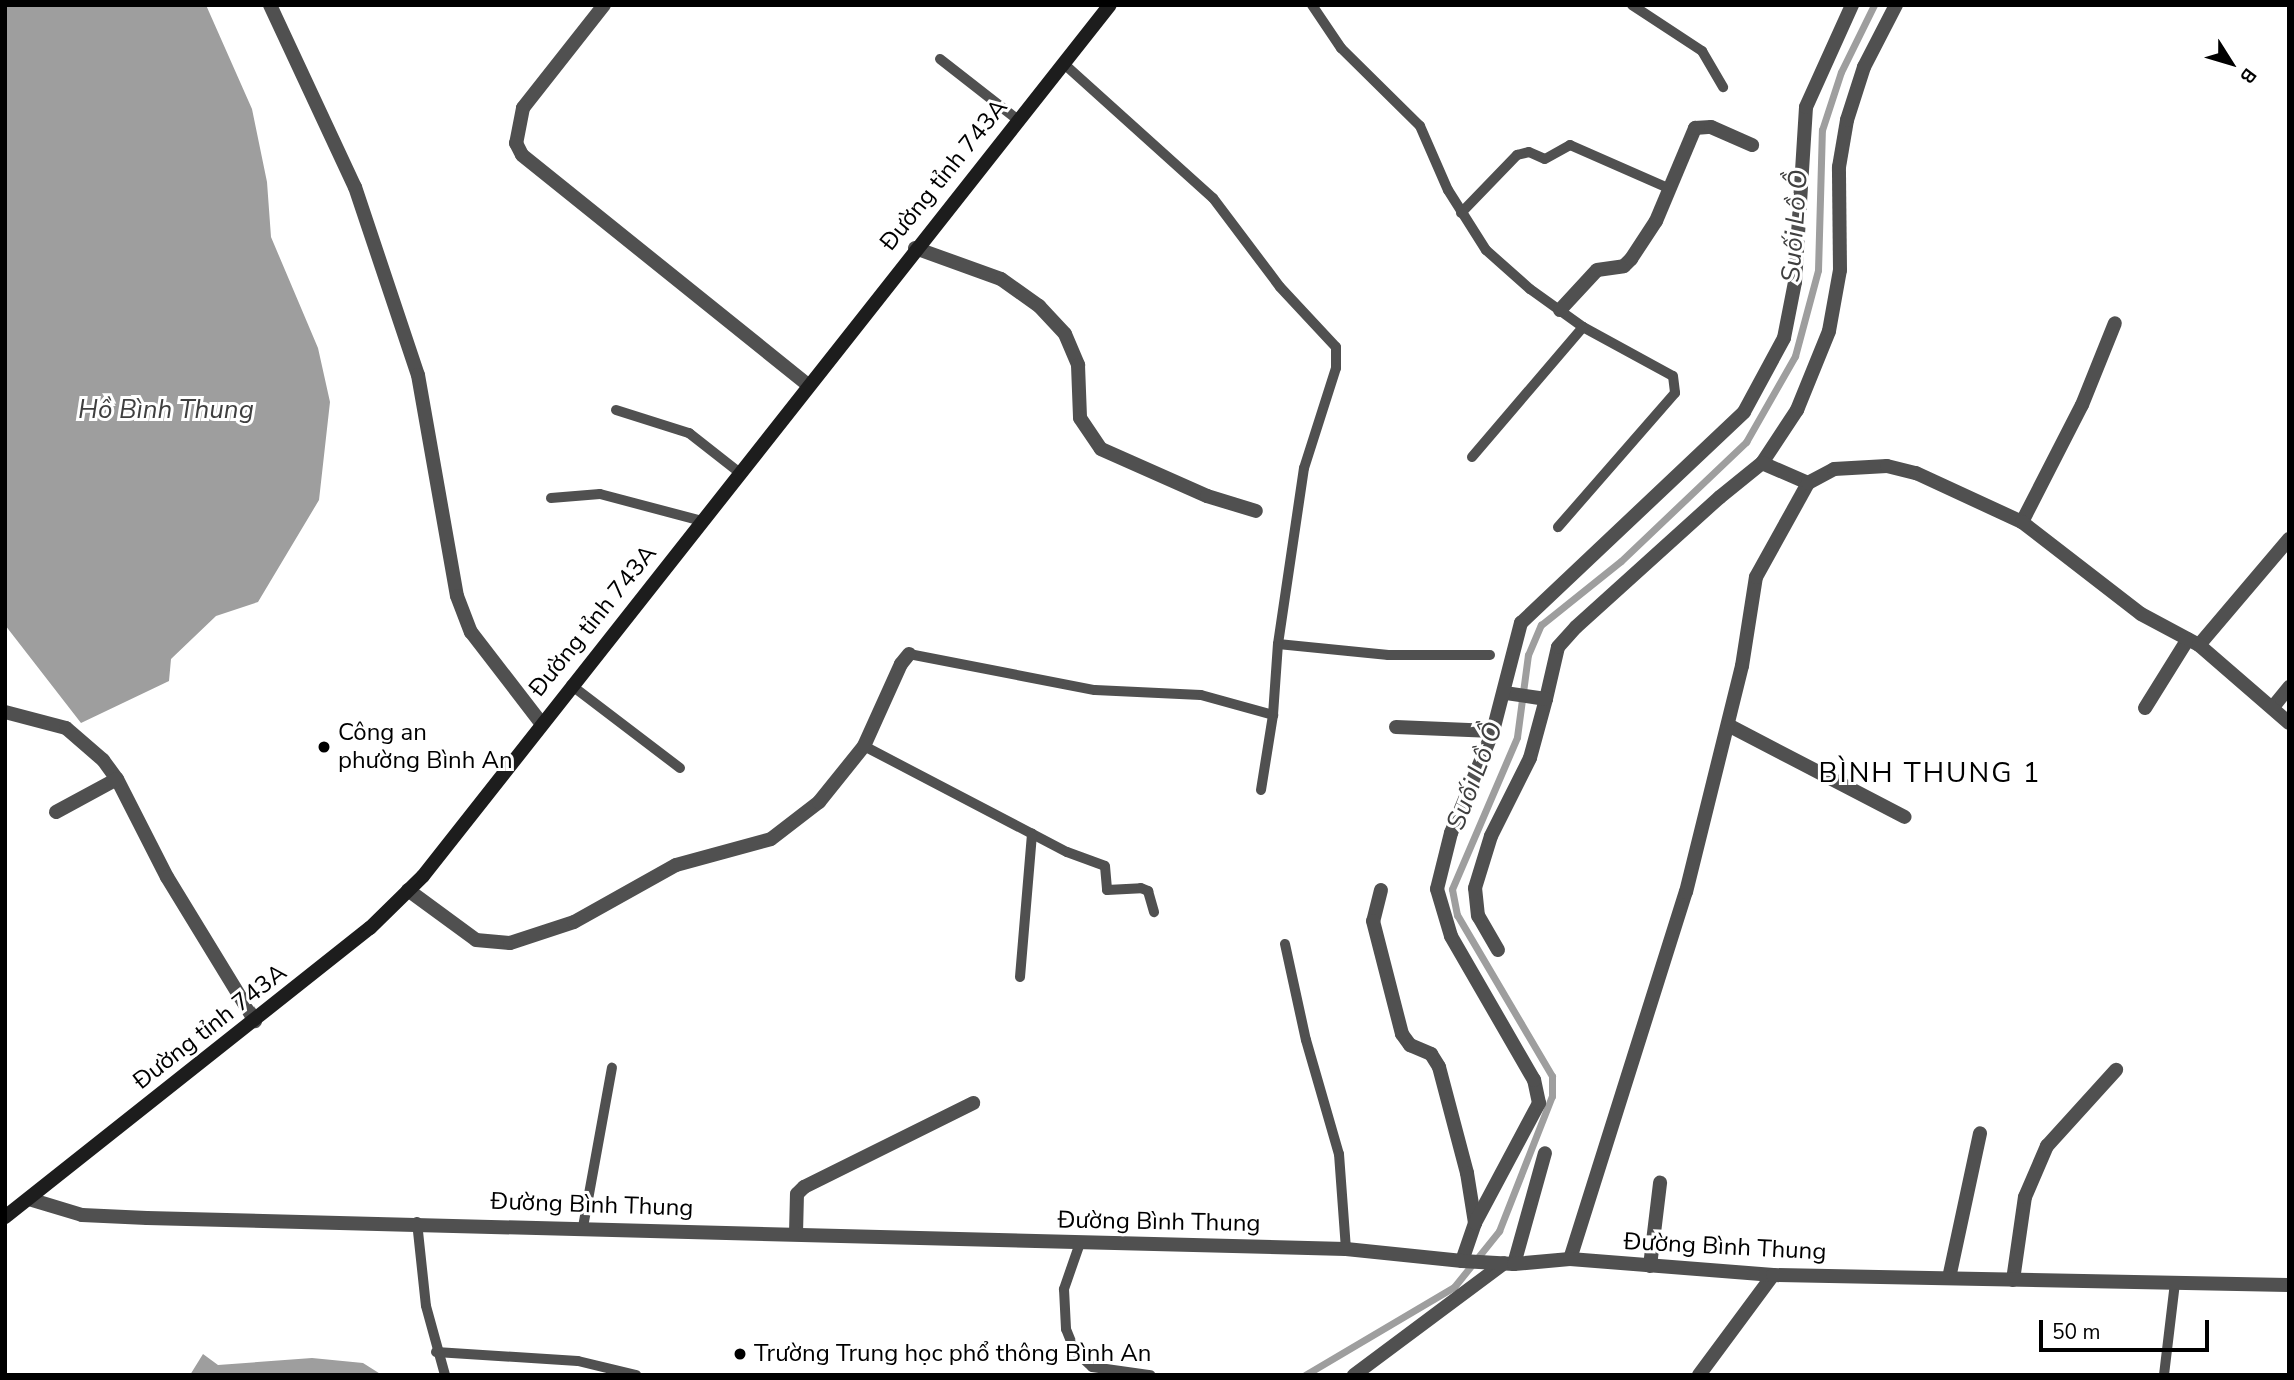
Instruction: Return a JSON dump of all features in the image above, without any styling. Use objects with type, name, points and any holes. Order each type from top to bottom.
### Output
[{"type":"main road","name":"Đường tỉnh 743A","points":[[5,1217],[370,928],[408,890],[1110,5]]},
{"type":"street","points":[[270,5],[355,187],[418,375],[457,596],[471,632],[541,723]]},
{"type":"street","points":[[604,5],[523,108],[516,143],[523,155],[807,384]]},
{"type":"street","points":[[1466,1261],[1475,1223],[1539,1102],[1534,1080],[1451,936],[1437,889],[1451,833],[1493,732],[1506,693],[1513,647],[1521,623],[1744,412],[1784,338],[1795,282],[1806,107],[1852,5]]},
{"type":"street","points":[[1498,950],[1478,916],[1475,888],[1491,835],[1530,758],[1542,698],[1558,647],[1576,626],[1762,463],[1797,410],[1829,331],[1840,270],[1839,167],[1847,120],[1864,67],[1896,5]]},
{"type":"street","points":[[1560,310],[1597,270],[1624,267],[1631,259],[1656,221],[1695,128],[1711,127],[1752,145]]},
{"type":"street","points":[[915,248],[1002,279],[1039,306],[1065,334],[1078,365],[1080,418],[1101,449],[1207,496],[1256,511]]},
{"type":"street","points":[[2022,522],[2082,405],[2116,323]]},
{"type":"street","points":[[1762,463],[1808,483]]},
{"type":"street","points":[[1570,1259],[1686,892],[1728,726],[1756,577],[1808,483],[1834,469],[1887,466],[1916,473],[2022,522],[2141,614],[2193,642],[2289,723]]},
{"type":"street","points":[[2145,708],[2193,642],[2289,539]]},
{"type":"street","points":[[408,890],[477,940],[510,943],[539,936],[574,922],[676,865],[771,839],[819,802],[864,746],[901,664],[909,654]]},
{"type":"street","points":[[2273,707],[2289,688]]},
{"type":"street","points":[[1506,693],[1542,698]]},
{"type":"street","points":[[5,712],[66,728],[117,779],[167,877],[255,1021]]},
{"type":"street","points":[[1728,726],[1905,817]]},
{"type":"street","points":[[1396,727],[1493,732]]},
{"type":"street","points":[[56,812],[117,779]]},
{"type":"street","points":[[1381,890],[1373,921],[1402,1034],[1410,1045],[1431,1054],[1439,1067],[1475,1223]]},
{"type":"street","points":[[2013,1280],[2025,1197],[2042,1156],[2116,1070]]},
{"type":"street","points":[[796,1234],[797,1194],[804,1187],[973,1103]]},
{"type":"street","points":[[1949,1278],[1980,1133]]},
{"type":"street","points":[[1354,1375],[1505,1263],[1545,1153]]},
{"type":"street","points":[[1650,1266],[1660,1183]]},
{"type":"street","name":"Đường Bình Thung","points":[[29,1199],[82,1215],[1346,1249],[1466,1261],[1505,1263],[1570,1259],[1773,1275],[2289,1286]]},
{"type":"street","points":[[1699,1375],[1773,1275]]},
{"type":"lane","points":[[1312,5],[1341,48],[1420,126],[1461,213],[1486,250],[1583,327],[1673,376],[1676,386],[1650,424],[1558,527]]},
{"type":"lane","points":[[1632,5],[1702,51],[1723,87]]},
{"type":"lane","points":[[940,59],[1018,120]]},
{"type":"lane","points":[[1063,63],[1213,198],[1280,287],[1336,347],[1336,368],[1304,468],[1278,644],[1273,715],[1261,790]]},
{"type":"lane","points":[[1461,213],[1517,155],[1529,152],[1545,159],[1570,145],[1668,188]]},
{"type":"lane","points":[[1472,457],[1583,327]]},
{"type":"lane","points":[[616,410],[690,433],[740,472]]},
{"type":"lane","points":[[551,498],[600,494],[702,521]]},
{"type":"lane","points":[[1278,644],[1388,655],[1490,655]]},
{"type":"lane","points":[[909,654],[1095,691],[1201,695],[1273,715]]},
{"type":"lane","points":[[571,685],[680,768]]},
{"type":"lane","points":[[864,746],[1032,834],[1105,866],[1107,890],[1141,888],[1148,891],[1154,912]]},
{"type":"lane","points":[[1020,977],[1032,834]]},
{"type":"lane","points":[[1285,944],[1306,1040],[1339,1154],[1346,1249]]},
{"type":"lane","points":[[583,1227],[612,1068]]},
{"type":"lane","points":[[417,1222],[426,1306],[436,1352],[445,1375]]},
{"type":"lane","points":[[1080,1243],[1064,1289],[1066,1329],[1075,1351],[1092,1367],[1150,1375]]},
{"type":"lane","points":[[2164,1375],[2175,1283]]},
{"type":"lane","points":[[436,1352],[578,1361],[636,1375]]},
{"type":"water","name":"Hồ Bình Thung","points":[[5,5],[206,5],[252,109],[267,182],[271,237],[318,348],[330,402],[319,500],[258,602],[216,616],[171,659],[169,681],[81,723],[5,625]]},
{"type":"water","points":[[203,1354],[218,1365],[312,1358],[363,1363],[382,1375],[190,1375]]},
{"type":"waterway","name":"Suối Lồ Ồ","points":[[1305,1375],[1454,1287],[1499,1231],[1552,1096],[1552,1076],[1457,915],[1452,889],[1517,737],[1528,655],[1541,625],[1621,561],[1746,442],[1795,356],[1818,270],[1822,130],[1841,72],[1874,5]]},
{"type":"place","name":"Công an phường Bình An","points":[[324,747]]},
{"type":"place","name":"Trường Trung học phổ thông Bình An","points":[[740,1354]]},
{"type":"district","name":"BÌNH THUNG 1","points":[[1930,773]]}]
